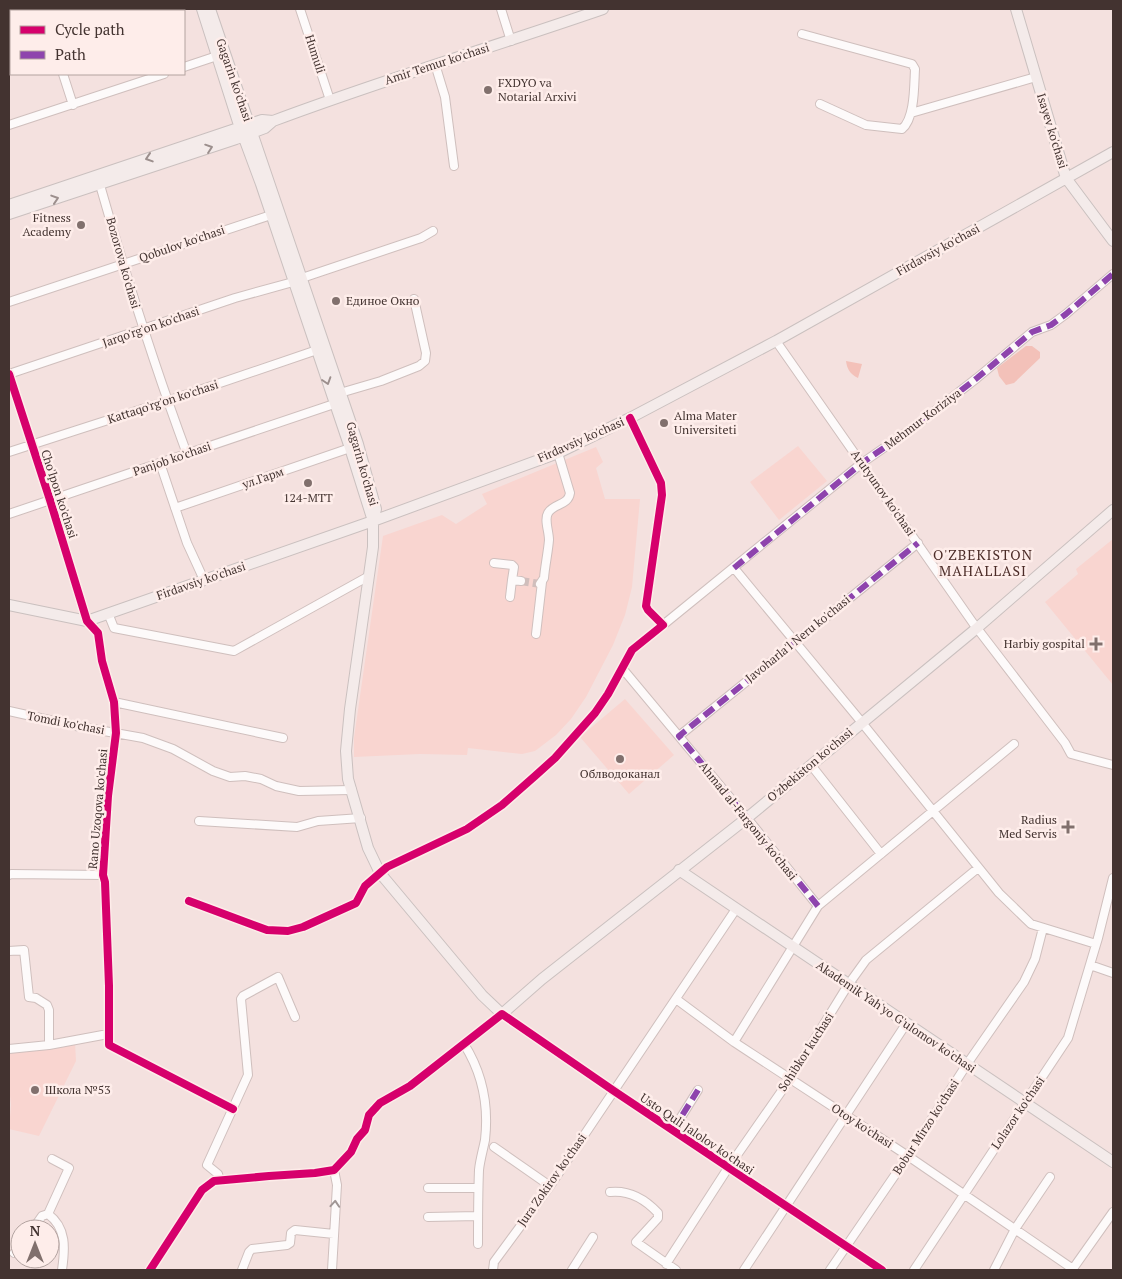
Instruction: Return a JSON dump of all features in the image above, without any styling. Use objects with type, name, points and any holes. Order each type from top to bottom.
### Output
[{"type":"main road","name":"Gagarin ko'chasi","points":[[202,9],[297,280],[334,404],[373,521]]},
{"type":"main road","name":"Gagarin ko'chasi","points":[[210,9],[271,214],[358,444],[376,509],[373,521]]},
{"type":"main road","name":"Amir Temur ko'chasi","points":[[9,205],[246,130],[265,128],[273,121],[330,100],[603,9]]},
{"type":"main road","name":"Isayev ko'chasi","points":[[1016,9],[1066,178],[1113,241]]},
{"type":"main road","name":"Amir Temur ko'chasi","points":[[9,214],[100,185],[246,130]]},
{"type":"main road","name":"Firdavsiy ko'chasi","points":[[88,621],[373,521],[558,453],[630,418],[776,341],[1113,152]]},
{"type":"main road","name":"O'zbekiston ko'chasi","points":[[502,1014],[542,979],[747,818],[977,628],[1113,510]]},
{"type":"main road","points":[[373,521],[373,547],[350,709],[346,751],[346,765],[352,790],[368,848],[380,872],[482,995],[502,1014]]},
{"type":"main road","points":[[9,605],[88,621]]},
{"type":"main road","name":"Akademik Yah'yo G'ulomov ko'chasi","points":[[679,870],[1113,1162]]},
{"type":"street","name":"Humuli","points":[[300,9],[330,100]]},
{"type":"street","points":[[501,9],[511,41]]},
{"type":"street","points":[[802,34],[912,64],[915,69],[911,113],[907,125],[902,129],[897,130],[866,125],[820,104]]},
{"type":"street","points":[[185,67],[217,56]]},
{"type":"street","points":[[435,64],[445,97],[454,166]]},
{"type":"street","points":[[63,75],[73,105]]},
{"type":"street","points":[[9,126],[161,75]]},
{"type":"street","points":[[911,113],[1036,77]]},
{"type":"street","name":"Bozorova ko'chasi","points":[[100,185],[143,330],[187,454]]},
{"type":"street","name":"Qobulov ko'chasi","points":[[9,302],[271,214]]},
{"type":"street","name":"Jarqo'rg'on ko'chasi","points":[[9,374],[422,238],[433,231]]},
{"type":"street","name":"Mehmur Koriziya","points":[[189,901],[267,930],[288,932],[304,927],[356,903],[365,886],[393,863],[467,829],[502,805],[555,758],[595,713],[608,694],[632,650],[862,463],[922,421],[1032,332],[1051,325],[1066,314],[1113,274]]},
{"type":"street","points":[[340,393],[381,381],[419,366],[425,361],[426,353],[414,299]]},
{"type":"street","name":"Arutyunov ko'chasi","points":[[776,341],[977,628],[1065,743],[1071,754],[1113,764]]},
{"type":"street","name":"Kattaqo'rg'on ko'chasi","points":[[9,452],[317,350]]},
{"type":"street","name":"Cho'lpon ko'chasi","points":[[9,374],[88,621]]},
{"type":"street","name":"Panjob ko'chasi","points":[[9,514],[334,404]]},
{"type":"street","points":[[630,418],[661,483],[662,495],[646,600],[648,610],[663,625]]},
{"type":"street","name":"ул.Гарм","points":[[175,508],[350,448]]},
{"type":"street","points":[[536,634],[541,583],[549,539],[546,518],[553,508],[569,498],[570,493],[558,453]]},
{"type":"street","points":[[160,462],[187,543],[204,580]]},
{"type":"street","name":"Javoharla'l Neru ko'chasi","points":[[679,736],[918,543]]},
{"type":"street","points":[[494,563],[512,565],[514,567],[516,581],[510,597]]},
{"type":"street","points":[[734,568],[934,811],[978,868],[999,893],[1027,920],[1043,928],[1096,944],[1113,878]]},
{"type":"street","points":[[108,613],[114,628],[234,651],[369,576]]},
{"type":"street","name":"Rano Uzoqova ko'chasi","points":[[88,621],[98,633],[102,661],[114,702],[116,733],[108,796],[103,875],[105,882],[110,986],[108,1034]]},
{"type":"street","name":"Ahmad al-Fargoniy ko'chasi","points":[[622,668],[818,906]]},
{"type":"street","points":[[114,702],[283,738]]},
{"type":"street","name":"Tomdi ko'chasi","points":[[9,711],[38,719],[143,738],[173,749],[213,771],[230,777],[245,776],[260,779],[276,786],[299,791],[352,790]]},
{"type":"street","points":[[734,1042],[818,906],[1014,744]]},
{"type":"street","points":[[811,765],[881,854]]},
{"type":"street","points":[[199,821],[298,827],[318,821],[361,818]]},
{"type":"street","name":"Sohibkor kuchasi","points":[[666,1264],[728,1168],[790,1079],[848,985],[866,960],[978,868]]},
{"type":"street","points":[[9,875],[103,875]]},
{"type":"street","name":"Jura Zokirov ko'chasi","points":[[493,1270],[494,1262],[550,1186],[736,909]]},
{"type":"street","name":"Bobur Mirzo ko'chasi","points":[[830,1270],[908,1156],[966,1064],[1024,982],[1035,958],[1043,928]]},
{"type":"street","name":"Lolazor ko'chasi","points":[[914,1270],[1068,1038],[1096,944]]},
{"type":"street","points":[[9,951],[24,950],[30,997],[36,998],[48,1005],[50,1045]]},
{"type":"street","points":[[1090,965],[1113,973]]},
{"type":"street","points":[[220,1181],[218,1174],[207,1166],[248,1075],[241,1000],[243,996],[278,977],[295,1017]]},
{"type":"street","name":"Otoy ko'chasi","points":[[676,1000],[734,1042],[908,1156],[1073,1269]]},
{"type":"street","points":[[150,1270],[202,1190],[208,1184],[214,1181],[315,1174],[334,1170],[351,1152],[357,1139],[365,1130],[369,1115],[380,1103],[410,1086],[502,1014]]},
{"type":"street","name":"Usto Quli Jalolov ko'chasi","points":[[502,1014],[882,1270]]},
{"type":"street","points":[[744,1270],[906,1024]]},
{"type":"street","points":[[9,1049],[50,1045],[108,1034],[109,1045],[233,1109]]},
{"type":"street","points":[[464,1044],[479,1074],[487,1111],[485,1140],[479,1168],[478,1244]]},
{"type":"street","points":[[673,1130],[698,1090]]},
{"type":"street","points":[[494,1147],[550,1186]]},
{"type":"street","points":[[40,1219],[48,1214],[69,1168],[52,1159]]},
{"type":"street","points":[[332,1270],[337,1185],[334,1170]]},
{"type":"street","points":[[994,1270],[1014,1229],[1050,1177]]},
{"type":"street","points":[[428,1188],[478,1188]]},
{"type":"street","points":[[610,1192],[636,1195],[651,1205],[658,1213],[658,1218],[636,1242],[676,1270]]},
{"type":"street","points":[[1073,1269],[1113,1212]]},
{"type":"street","points":[[48,1214],[60,1226],[63,1238],[62,1270]]},
{"type":"street","points":[[428,1217],[478,1216]]},
{"type":"street","points":[[242,1270],[250,1250],[255,1247],[288,1245],[290,1243],[290,1234],[295,1230],[334,1234]]},
{"type":"street","points":[[572,1270],[593,1237]]},
{"type":"shaded area","points":[[1026,346],[1032,346],[1040,352],[1040,358],[1014,383],[1006,385],[999,376],[997,368]]},
{"type":"shaded area","points":[[846,361],[862,364],[858,378],[849,371]]},
{"type":"shaded area","points":[[798,446],[827,481],[779,520],[750,482]]},
{"type":"shaded area","points":[[596,447],[603,462],[596,468],[605,499],[640,499],[632,587],[625,615],[613,645],[586,697],[571,719],[556,735],[535,751],[522,754],[468,748],[467,755],[420,754],[354,757],[354,738],[383,536],[442,515],[456,524],[487,504],[482,494]]},
{"type":"shaded area","name":"Harbiy gospital","points":[[1113,539],[1113,685],[1045,602],[1078,574],[1076,569]]},
{"type":"shaded area","points":[[625,699],[674,755],[629,794],[580,737]]},
{"type":"shaded area","name":"Школа №53","points":[[75,1042],[76,1061],[39,1136],[9,1129],[11,1105],[9,1051]]},
{"type":"tunnel","points":[[521,581],[540,584]]},
{"type":"marked path","points":[[734,568],[862,463],[914,427],[1032,332],[1051,325],[1066,314],[1113,274]]},
{"type":"marked path","points":[[818,906],[679,736],[918,543]]},
{"type":"marked path","points":[[673,1130],[698,1090]]},
{"type":"cycle path","points":[[9,374],[87,621],[98,633],[102,661],[114,702],[116,733],[108,796],[103,875],[105,882],[109,986],[109,1045],[233,1109]]},
{"type":"cycle path","points":[[189,901],[267,930],[288,931],[303,927],[356,903],[365,886],[387,867],[467,829],[502,805],[555,758],[595,713],[608,694],[632,650],[663,625],[646,606],[662,495],[661,483],[630,418]]},
{"type":"cycle path","points":[[150,1270],[202,1190],[214,1181],[334,1170],[351,1152],[357,1139],[365,1130],[369,1115],[380,1103],[410,1086],[502,1014],[882,1270]]},
{"type":"place","name":"FXDYO va Notarial Arxivi","points":[[488,90]]},
{"type":"place","name":"Fitness Academy","points":[[81,225]]},
{"type":"place","name":"Единое Окно","points":[[336,301]]},
{"type":"place","name":"Alma Mater Universiteti","points":[[664,423]]},
{"type":"place","name":"124-MTT","points":[[308,483]]},
{"type":"place","name":"Harbiy gospital","points":[[1096,644]]},
{"type":"place","name":"Облводоканал","points":[[620,759]]},
{"type":"place","name":"Radius Med Servis","points":[[1068,827]]},
{"type":"place","name":"Школа №53","points":[[35,1090]]},
{"type":"district","name":"O'ZBEKISTON MAHALLASI","points":[[983,564]]}]
